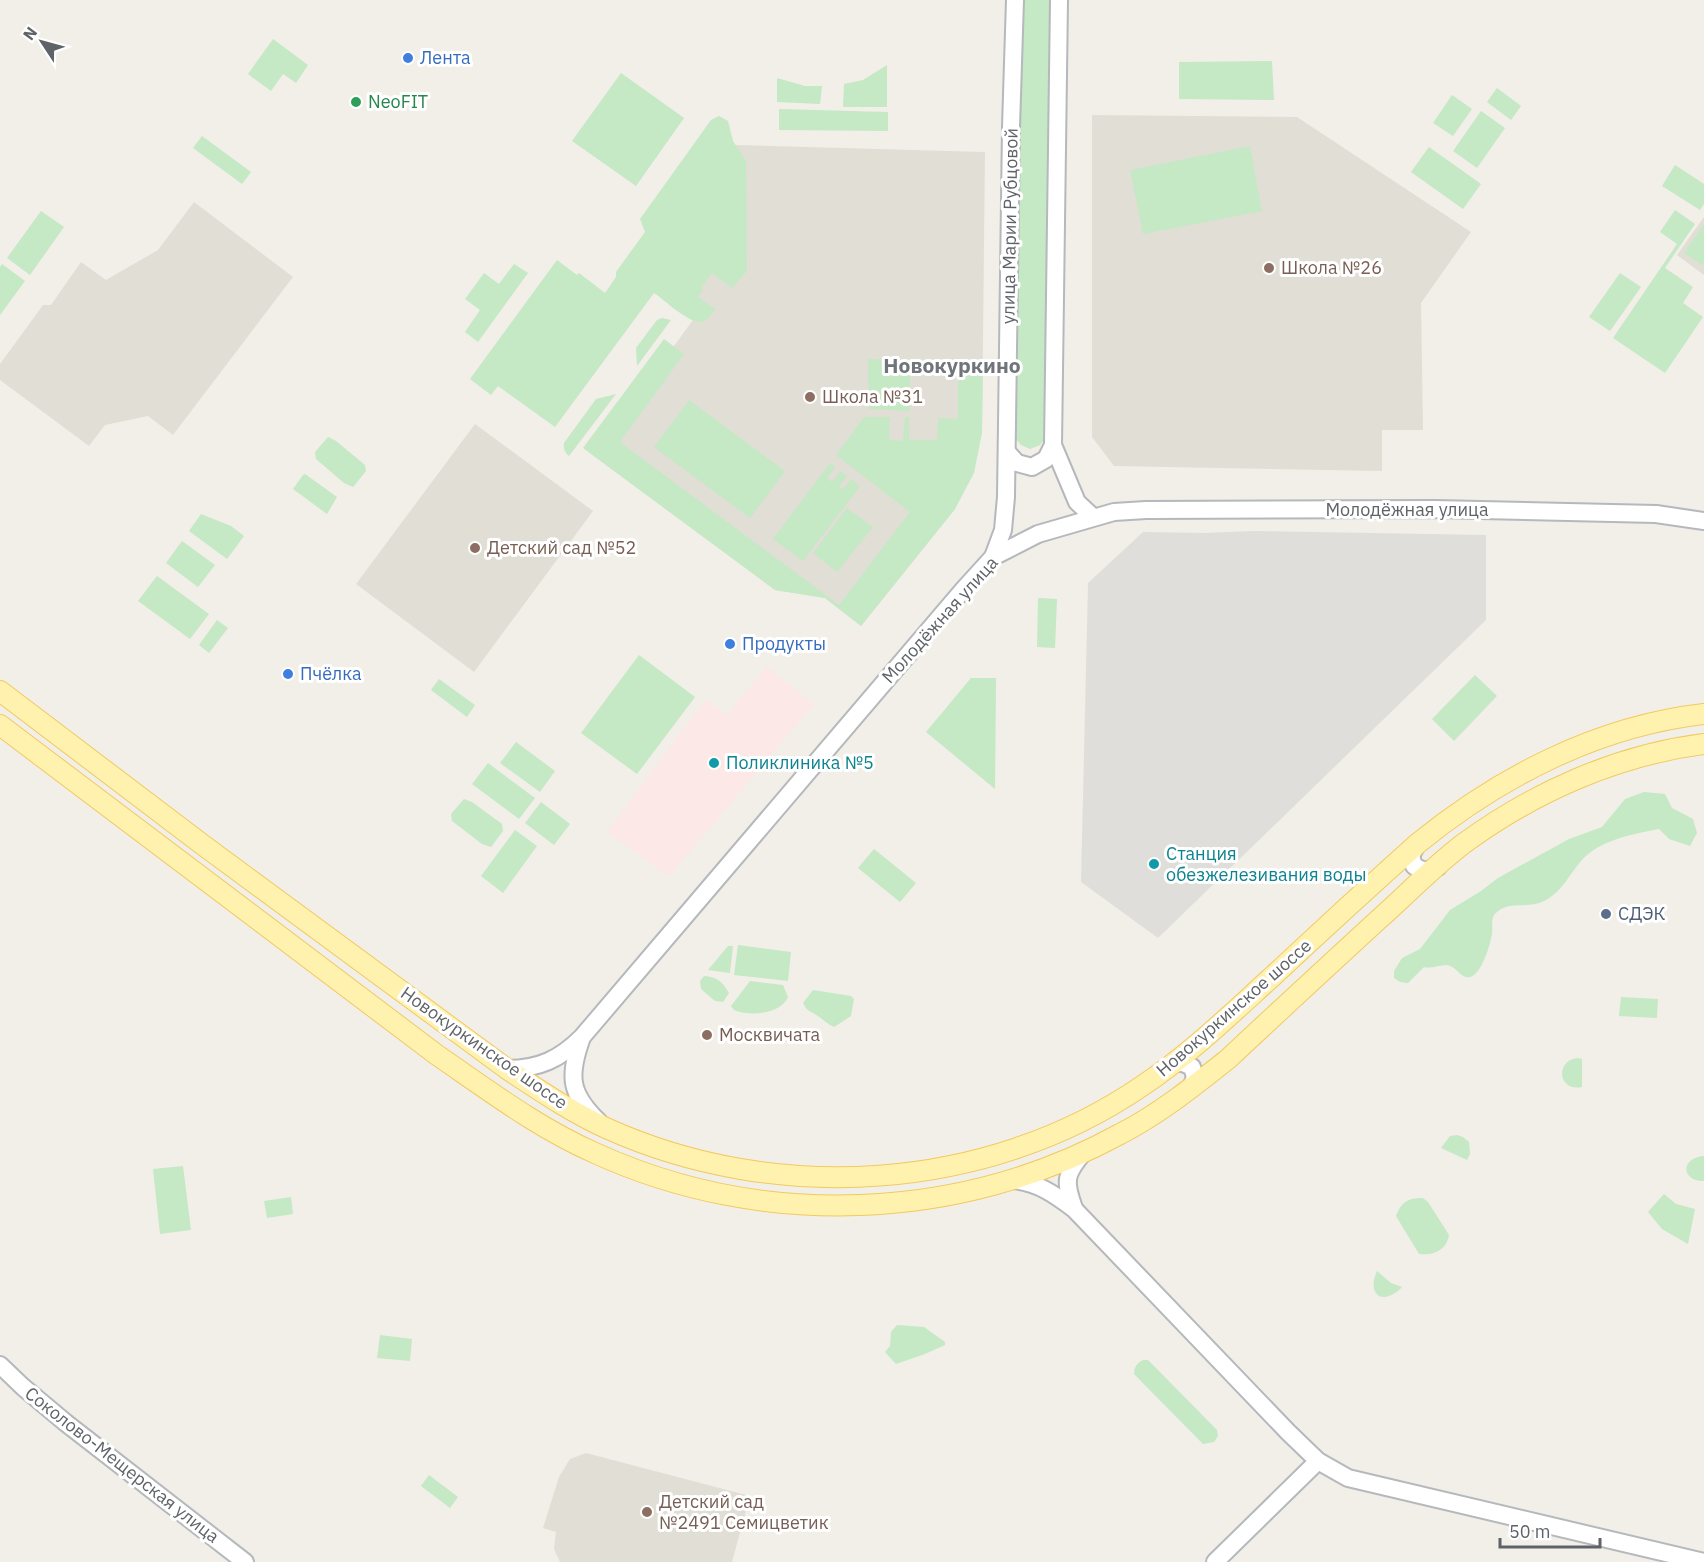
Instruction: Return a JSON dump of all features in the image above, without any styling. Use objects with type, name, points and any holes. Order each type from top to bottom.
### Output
[{"type":"main road","name":"Новокуркинское шоссе","points":[[0,691],[203,845],[507,1069],[552,1098],[605,1127],[699,1161],[793,1176],[835,1177],[908,1173],[980,1160],[1045,1137],[1108,1107],[1173,1063],[1211,1033],[1417,844],[1477,798],[1521,773],[1610,734],[1642,725],[1704,714]]},
{"type":"main road","name":"Новокуркинское шоссе","points":[[0,725],[437,1055],[497,1097],[558,1135],[644,1173],[696,1189],[738,1198],[784,1204],[833,1206],[925,1200],[1012,1180],[1084,1152],[1121,1134],[1191,1088],[1228,1059],[1438,867],[1487,827],[1527,803],[1607,767],[1645,754],[1704,744]]},
{"type":"street","name":"улица Марии Рубцовой","points":[[993,557],[1003,530],[1007,452],[1015,0]]},
{"type":"street","points":[[1059,0],[1053,445],[1077,502],[1093,517]]},
{"type":"street","points":[[1007,452],[1017,462],[1032,467],[1046,459],[1053,445]]},
{"type":"street","name":"Молодёжная улица","points":[[507,1069],[534,1068],[569,1050],[582,1037],[907,654],[993,557],[1038,534],[1114,512],[1146,510],[1435,509],[1656,514],[1704,521]]},
{"type":"street","points":[[1417,844],[1411,856],[1414,866],[1424,871],[1438,867]]},
{"type":"street","name":"Молодёжная улица","points":[[582,1037],[576,1056],[573,1083],[587,1111],[605,1127]]},
{"type":"street","points":[[1173,1063],[1183,1063],[1192,1067],[1195,1077],[1191,1088]]},
{"type":"street","points":[[1074,1209],[1066,1187],[1069,1173],[1084,1152]]},
{"type":"street","points":[[1012,1180],[1036,1184],[1074,1209],[1318,1461],[1348,1478],[1704,1562]]},
{"type":"street","name":"Соколово-Мещерская улица","points":[[0,1365],[66,1423],[245,1562]]},
{"type":"street","points":[[1215,1562],[1318,1461]]},
{"type":"shaded area","name":"Школа №26","points":[[1092,115],[1297,117],[1471,232],[1421,303],[1423,430],[1382,430],[1382,471],[1114,466],[1092,437]]},
{"type":"shaded area","name":"Школа №31","points":[[703,144],[985,152],[982,433],[955,509],[861,626],[825,598],[775,590],[594,456],[698,313],[692,308]]},
{"type":"shaded area","points":[[194,202],[293,277],[173,435],[148,416],[105,425],[89,446],[0,380],[0,364],[43,305],[51,305],[81,262],[106,280],[158,250]]},
{"type":"shaded area","points":[[1704,217],[1704,275],[1677,255]]},
{"type":"shaded area","name":"Детский сад №52","points":[[475,424],[593,511],[474,672],[356,584]]},
{"type":"shaded area","points":[[1254,531],[1486,535],[1486,620],[1158,938],[1081,882],[1088,583],[1143,532]]},
{"type":"shaded area","points":[[767,667],[814,704],[672,873],[665,874],[607,832],[705,700],[727,715]]},
{"type":"shaded area","name":"Детский сад №2491 Семицветик","points":[[586,1453],[750,1496],[732,1562],[560,1562],[554,1549],[556,1532],[543,1528],[559,1477],[570,1459]]},
{"type":"green space","points":[[1022,0],[1050,0],[1046,438],[1040,445],[1030,449],[1021,445],[1015,438]]},
{"type":"green space","points":[[273,39],[308,65],[296,83],[283,74],[271,91],[248,74]]},
{"type":"green space","points":[[1272,61],[1274,100],[1179,99],[1179,62]]},
{"type":"green space","points":[[887,65],[887,107],[843,107],[844,84],[863,80]]},
{"type":"green space","points":[[621,73],[684,118],[636,186],[572,141]]},
{"type":"green space","points":[[777,78],[805,86],[822,86],[820,104],[777,102]]},
{"type":"green space","points":[[1497,88],[1521,106],[1511,120],[1487,102]]},
{"type":"green space","points":[[1452,95],[1472,109],[1453,136],[1433,123]]},
{"type":"green space","points":[[779,109],[888,112],[888,131],[779,130]]},
{"type":"green space","points":[[1481,111],[1505,128],[1477,168],[1453,151]]},
{"type":"green space","points":[[719,116],[728,121],[733,141],[746,161],[747,271],[732,288],[712,273],[701,288],[703,290],[698,297],[715,309],[708,319],[700,322],[694,321],[654,293],[555,427],[498,386],[491,395],[470,379],[557,260],[605,293],[616,277],[616,272],[645,232],[640,219],[711,120]]},
{"type":"green space","points":[[202,136],[251,172],[242,184],[193,148]]},
{"type":"green space","points":[[1250,146],[1262,211],[1143,234],[1130,170]]},
{"type":"green space","points":[[1429,147],[1481,184],[1463,209],[1411,172]]},
{"type":"green space","points":[[1675,165],[1704,184],[1704,204],[1700,210],[1662,186]]},
{"type":"green space","points":[[1675,210],[1695,224],[1665,268],[1693,287],[1683,303],[1703,317],[1665,373],[1613,338],[1677,244],[1660,232]]},
{"type":"green space","points":[[41,211],[64,227],[30,275],[7,258]]},
{"type":"green space","points":[[1704,224],[1704,263],[1702,265],[1684,253]]},
{"type":"green space","points":[[2,264],[25,281],[0,315],[0,267]]},
{"type":"green space","points":[[514,264],[528,273],[478,342],[465,332],[480,310],[465,299],[484,273],[499,284]]},
{"type":"green space","points":[[1620,273],[1641,287],[1610,331],[1589,317]]},
{"type":"green space","points":[[662,318],[671,320],[637,366],[636,348],[657,320]]},
{"type":"green space","points":[[664,339],[684,354],[620,442],[839,605],[910,512],[836,455],[864,417],[890,417],[889,440],[903,441],[905,417],[909,417],[909,440],[937,440],[938,418],[958,419],[958,374],[910,372],[910,411],[869,409],[868,359],[983,361],[982,433],[974,473],[955,509],[861,626],[825,598],[775,590],[583,448]]},
{"type":"green space","points":[[616,394],[569,456],[564,443],[596,399]]},
{"type":"green space","points":[[689,400],[785,471],[750,518],[654,447]]},
{"type":"green space","points":[[328,437],[365,465],[366,471],[353,487],[344,483],[316,459],[315,452]]},
{"type":"green space","points":[[830,463],[835,467],[827,478],[832,482],[840,471],[847,476],[839,487],[843,490],[851,479],[860,486],[803,561],[773,539]]},
{"type":"green space","points":[[305,474],[337,497],[327,514],[293,489]]},
{"type":"green space","points":[[847,508],[873,527],[837,572],[813,553]]},
{"type":"green space","points":[[201,514],[231,526],[244,536],[227,559],[189,531]]},
{"type":"green space","points":[[182,541],[215,565],[198,587],[166,563]]},
{"type":"green space","points":[[157,576],[209,614],[190,639],[138,601]]},
{"type":"green space","points":[[1038,598],[1057,599],[1055,648],[1037,647]]},
{"type":"green space","points":[[217,620],[228,628],[209,653],[199,645]]},
{"type":"green space","points":[[639,655],[695,697],[637,774],[581,733]]},
{"type":"green space","points":[[1475,675],[1497,696],[1454,741],[1432,719]]},
{"type":"green space","points":[[971,678],[996,678],[995,789],[926,732]]},
{"type":"green space","points":[[439,679],[475,705],[467,717],[431,690]]},
{"type":"green space","points":[[516,742],[555,771],[540,792],[500,763]]},
{"type":"green space","points":[[488,763],[535,798],[519,819],[472,784]]},
{"type":"green space","points":[[1644,792],[1665,794],[1672,808],[1693,819],[1697,833],[1690,846],[1669,839],[1659,829],[1607,843],[1588,854],[1550,898],[1532,905],[1507,907],[1495,914],[1487,952],[1482,965],[1474,975],[1467,977],[1446,965],[1424,967],[1408,983],[1394,978],[1394,971],[1402,958],[1420,949],[1450,910],[1498,878],[1569,839],[1602,827],[1625,799]]},
{"type":"green space","points":[[464,799],[472,802],[502,824],[503,831],[491,847],[482,844],[452,821],[451,814]]},
{"type":"green space","points":[[541,802],[570,824],[554,845],[525,823]]},
{"type":"green space","points":[[515,830],[537,846],[503,893],[481,876]]},
{"type":"green space","points":[[874,849],[916,883],[900,902],[858,868]]},
{"type":"green space","points":[[738,945],[791,952],[788,981],[734,975]]},
{"type":"green space","points":[[728,946],[733,946],[730,973],[708,970]]},
{"type":"green space","points":[[704,976],[716,979],[724,986],[729,993],[723,1002],[715,1001],[701,989],[700,981]]},
{"type":"green space","points":[[750,981],[783,985],[788,997],[779,1007],[764,1012],[748,1013],[734,1010],[731,1006]]},
{"type":"green space","points":[[813,990],[851,996],[854,999],[851,1016],[834,1027],[809,1011],[803,1003]]},
{"type":"green space","points":[[1621,997],[1658,999],[1657,1018],[1619,1016]]},
{"type":"green space","points":[[1577,1058],[1582,1059],[1582,1087],[1568,1085],[1562,1076],[1565,1065]]},
{"type":"green space","points":[[1457,1135],[1469,1142],[1470,1154],[1467,1160],[1441,1148],[1450,1136]]},
{"type":"green space","points":[[1704,1156],[1704,1181],[1691,1178],[1686,1170],[1687,1165],[1690,1161]]},
{"type":"green space","points":[[183,1166],[191,1230],[160,1234],[153,1169]]},
{"type":"green space","points":[[1664,1194],[1676,1204],[1695,1209],[1688,1244],[1662,1229],[1648,1212]]},
{"type":"green space","points":[[291,1197],[293,1214],[267,1218],[264,1201]]},
{"type":"green space","points":[[1423,1198],[1449,1235],[1445,1245],[1438,1251],[1419,1254],[1396,1216],[1400,1207],[1406,1202]]},
{"type":"green space","points":[[1377,1271],[1391,1283],[1402,1287],[1389,1296],[1379,1296],[1374,1287]]},
{"type":"green space","points":[[897,1325],[924,1327],[945,1342],[945,1345],[896,1364],[885,1352],[890,1346],[891,1332]]},
{"type":"green space","points":[[380,1335],[412,1339],[410,1361],[377,1358]]},
{"type":"green space","points":[[1143,1360],[1148,1360],[1217,1430],[1218,1436],[1214,1442],[1203,1444],[1134,1374],[1136,1366]]},
{"type":"green space","points":[[429,1475],[458,1497],[450,1508],[421,1486]]},
{"type":"place","name":"Лента","points":[[408,58]]},
{"type":"place","name":"NeoFIT","points":[[356,102]]},
{"type":"place","name":"Школа №26","points":[[1269,268]]},
{"type":"place","name":"Школа №31","points":[[810,397]]},
{"type":"place","name":"Детский сад №52","points":[[475,548]]},
{"type":"place","name":"Продукты","points":[[730,644]]},
{"type":"place","name":"Пчёлка","points":[[288,674]]},
{"type":"place","name":"Поликлиника №5","points":[[714,763]]},
{"type":"place","name":"Станция обезжелезивания воды","points":[[1154,864]]},
{"type":"place","name":"СДЭК","points":[[1606,914]]},
{"type":"place","name":"Москвичата","points":[[707,1035]]},
{"type":"place","name":"Детский сад №2491 Семицветик","points":[[647,1512]]},
{"type":"district","name":"Новокуркино","points":[[952,366]]}]
